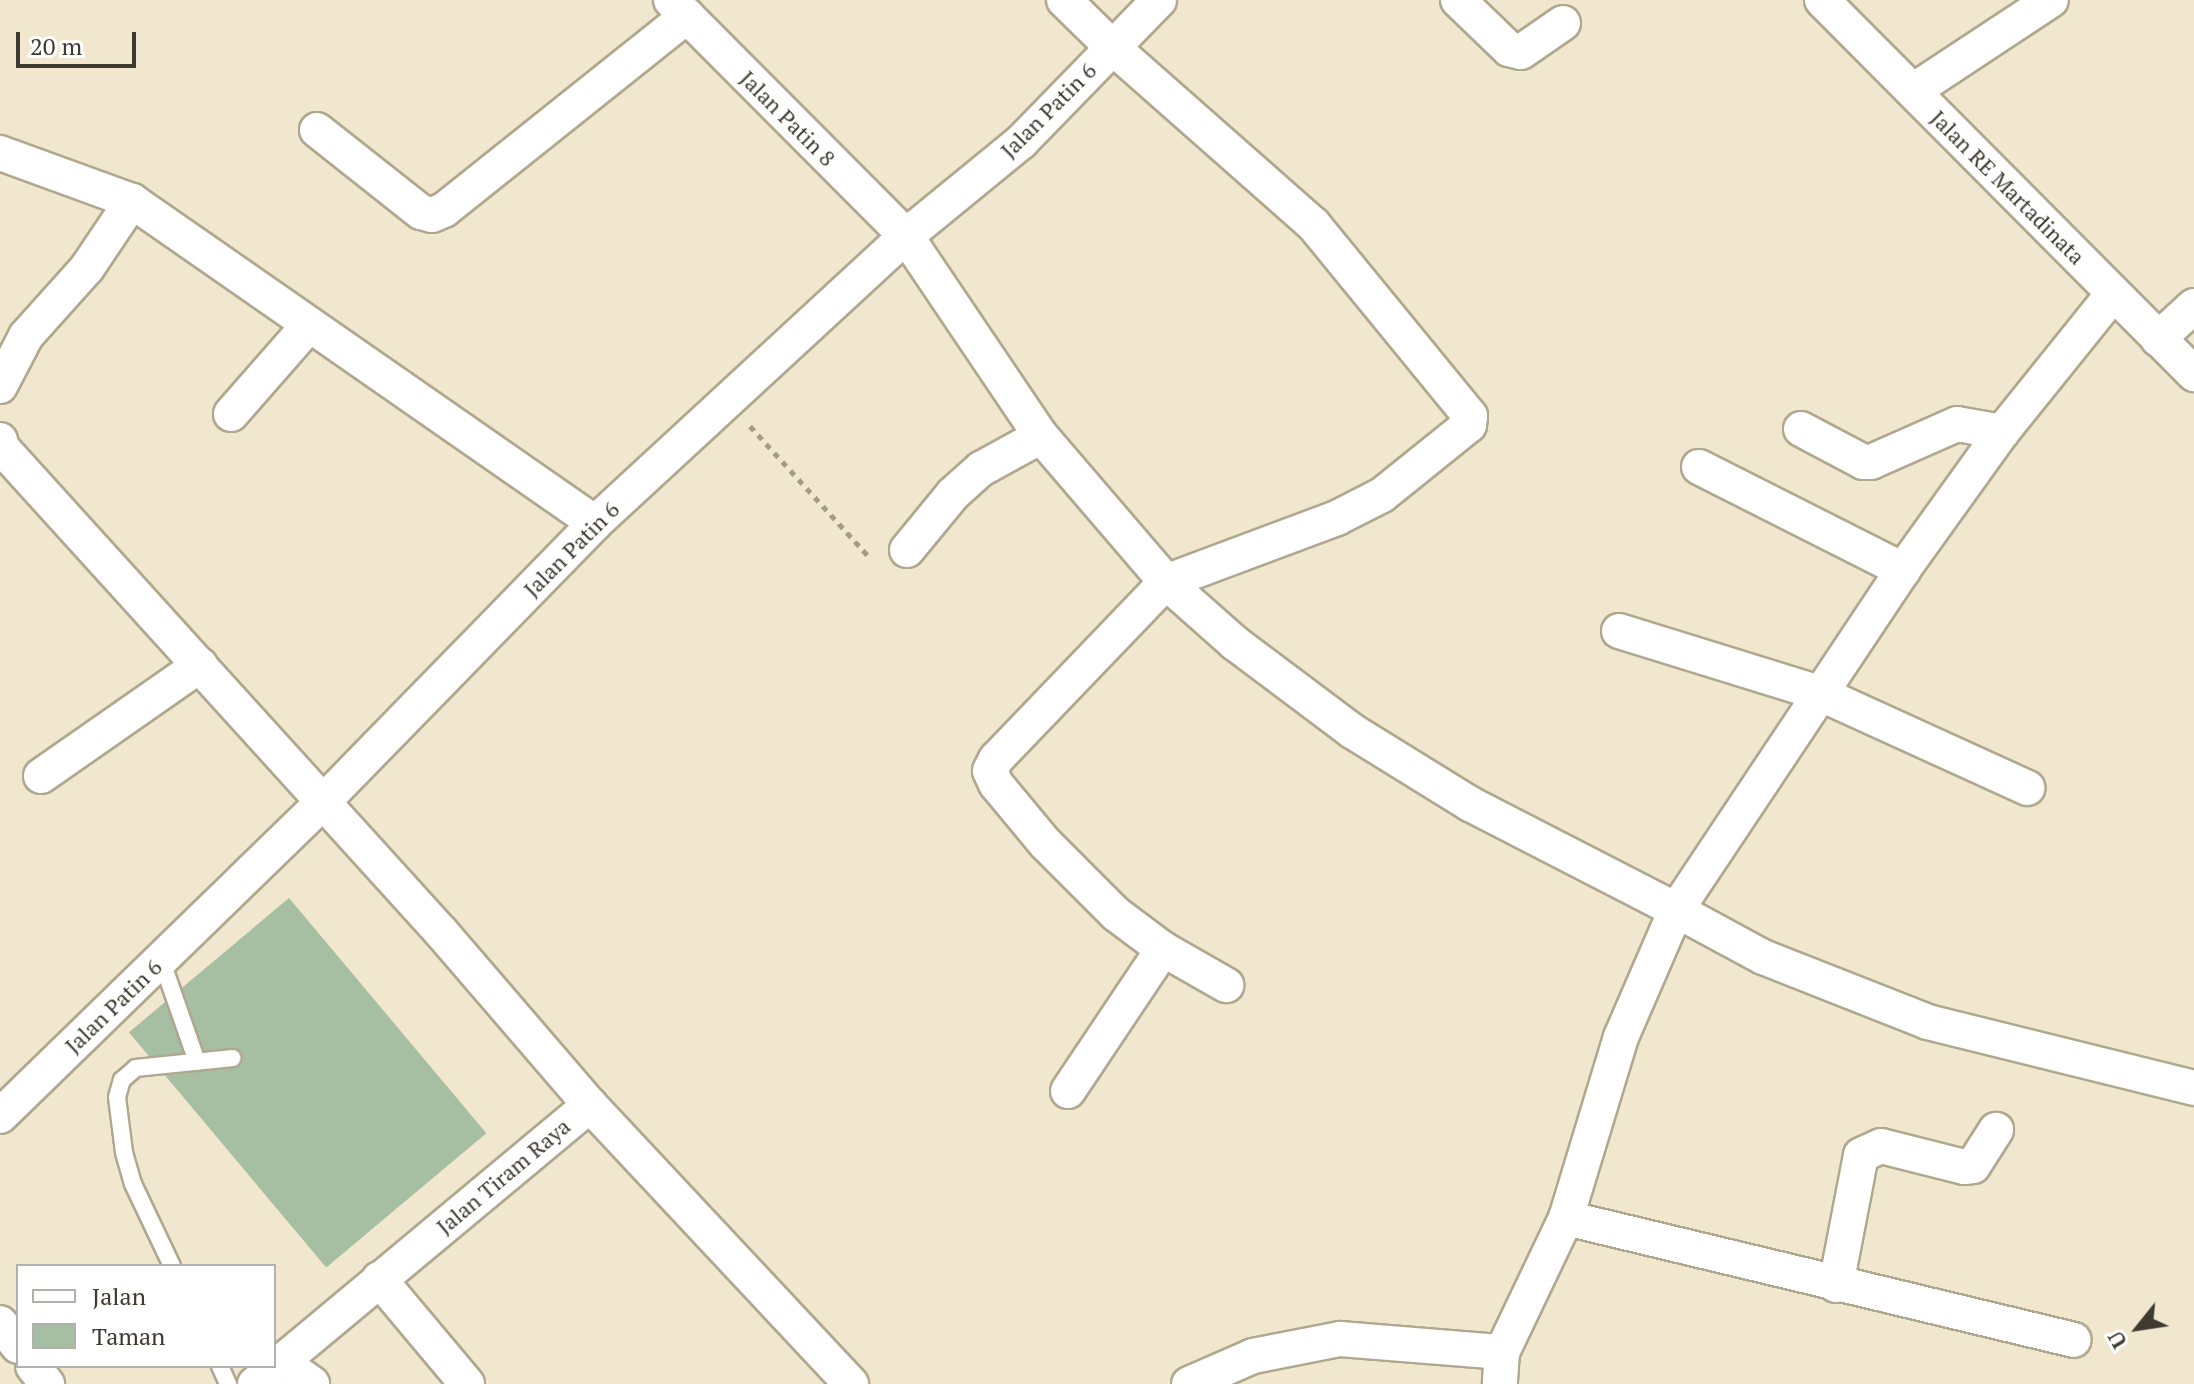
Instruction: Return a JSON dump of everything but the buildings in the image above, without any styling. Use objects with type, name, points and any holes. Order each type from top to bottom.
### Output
[{"type":"street","points":[[1064,0],[1111,46],[1313,224],[1470,416],[1469,425],[1382,495],[1337,518],[1166,582],[996,759],[990,771],[996,784],[1045,843],[1116,914],[1163,949],[1226,985]]},
{"type":"street","name":"Jalan Patin 6","points":[[0,1116],[322,803],[595,523],[906,236],[1021,142],[1159,0]]},
{"type":"street","points":[[1458,0],[1509,49],[1521,52],[1563,23]]},
{"type":"street","name":"Jalan RE Martadinata","points":[[1822,0],[2194,374]]},
{"type":"street","points":[[1913,91],[2051,0]]},
{"type":"street","points":[[317,130],[421,212],[432,215],[444,210],[679,8]]},
{"type":"street","name":"Jalan Patin 8","points":[[679,8],[906,236],[1041,436],[1166,582],[1235,643],[1352,731],[1470,804],[1763,957],[1928,1022],[2194,1088]]},
{"type":"street","points":[[0,153],[132,201],[595,523]]},
{"type":"street","points":[[0,386],[26,336],[87,268],[132,201]]},
{"type":"street","points":[[1189,1384],[1253,1356],[1340,1339],[1501,1368],[1566,1218],[1621,1037],[1676,910],[1903,570],[2002,432],[2113,294]]},
{"type":"street","points":[[2158,339],[2194,306]]},
{"type":"street","points":[[231,414],[308,326]]},
{"type":"street","points":[[1801,429],[1863,462],[1871,462],[1957,424],[2002,432]]},
{"type":"street","points":[[907,550],[962,485],[981,469],[1041,436]]},
{"type":"street","name":"Jalan Tiram Raya","points":[[1,446],[442,933],[590,1105],[276,1366]]},
{"type":"street","points":[[1699,467],[1903,570]]},
{"type":"street","points":[[1619,631],[1819,693],[2027,788]]},
{"type":"street","points":[[41,776],[200,665]]},
{"type":"street","points":[[1068,1091],[1163,949]]},
{"type":"street","points":[[590,1105],[837,1381]]},
{"type":"street","points":[[1836,1285],[1861,1155],[1881,1146],[1964,1167],[1973,1166],[1996,1130]]},
{"type":"street","points":[[1566,1218],[2074,1340]]},
{"type":"street","points":[[379,1279],[467,1384]]},
{"type":"street","points":[[0,1323],[16,1343]]},
{"type":"street","points":[[281,1362],[312,1384]]},
{"type":"street","points":[[35,1368],[47,1384]]},
{"type":"street","name":"Jalan Tiram Raya","points":[[255,1384],[274,1368]]},
{"type":"lane","points":[[161,959],[197,1062]]},
{"type":"lane","points":[[171,1264],[133,1184],[124,1152],[117,1097],[122,1080],[136,1068],[232,1058]]},
{"type":"path","points":[[727,400],[873,563],[890,564],[907,550]]},
{"type":"green space","points":[[289,898],[486,1133],[326,1268],[129,1032]]}]
